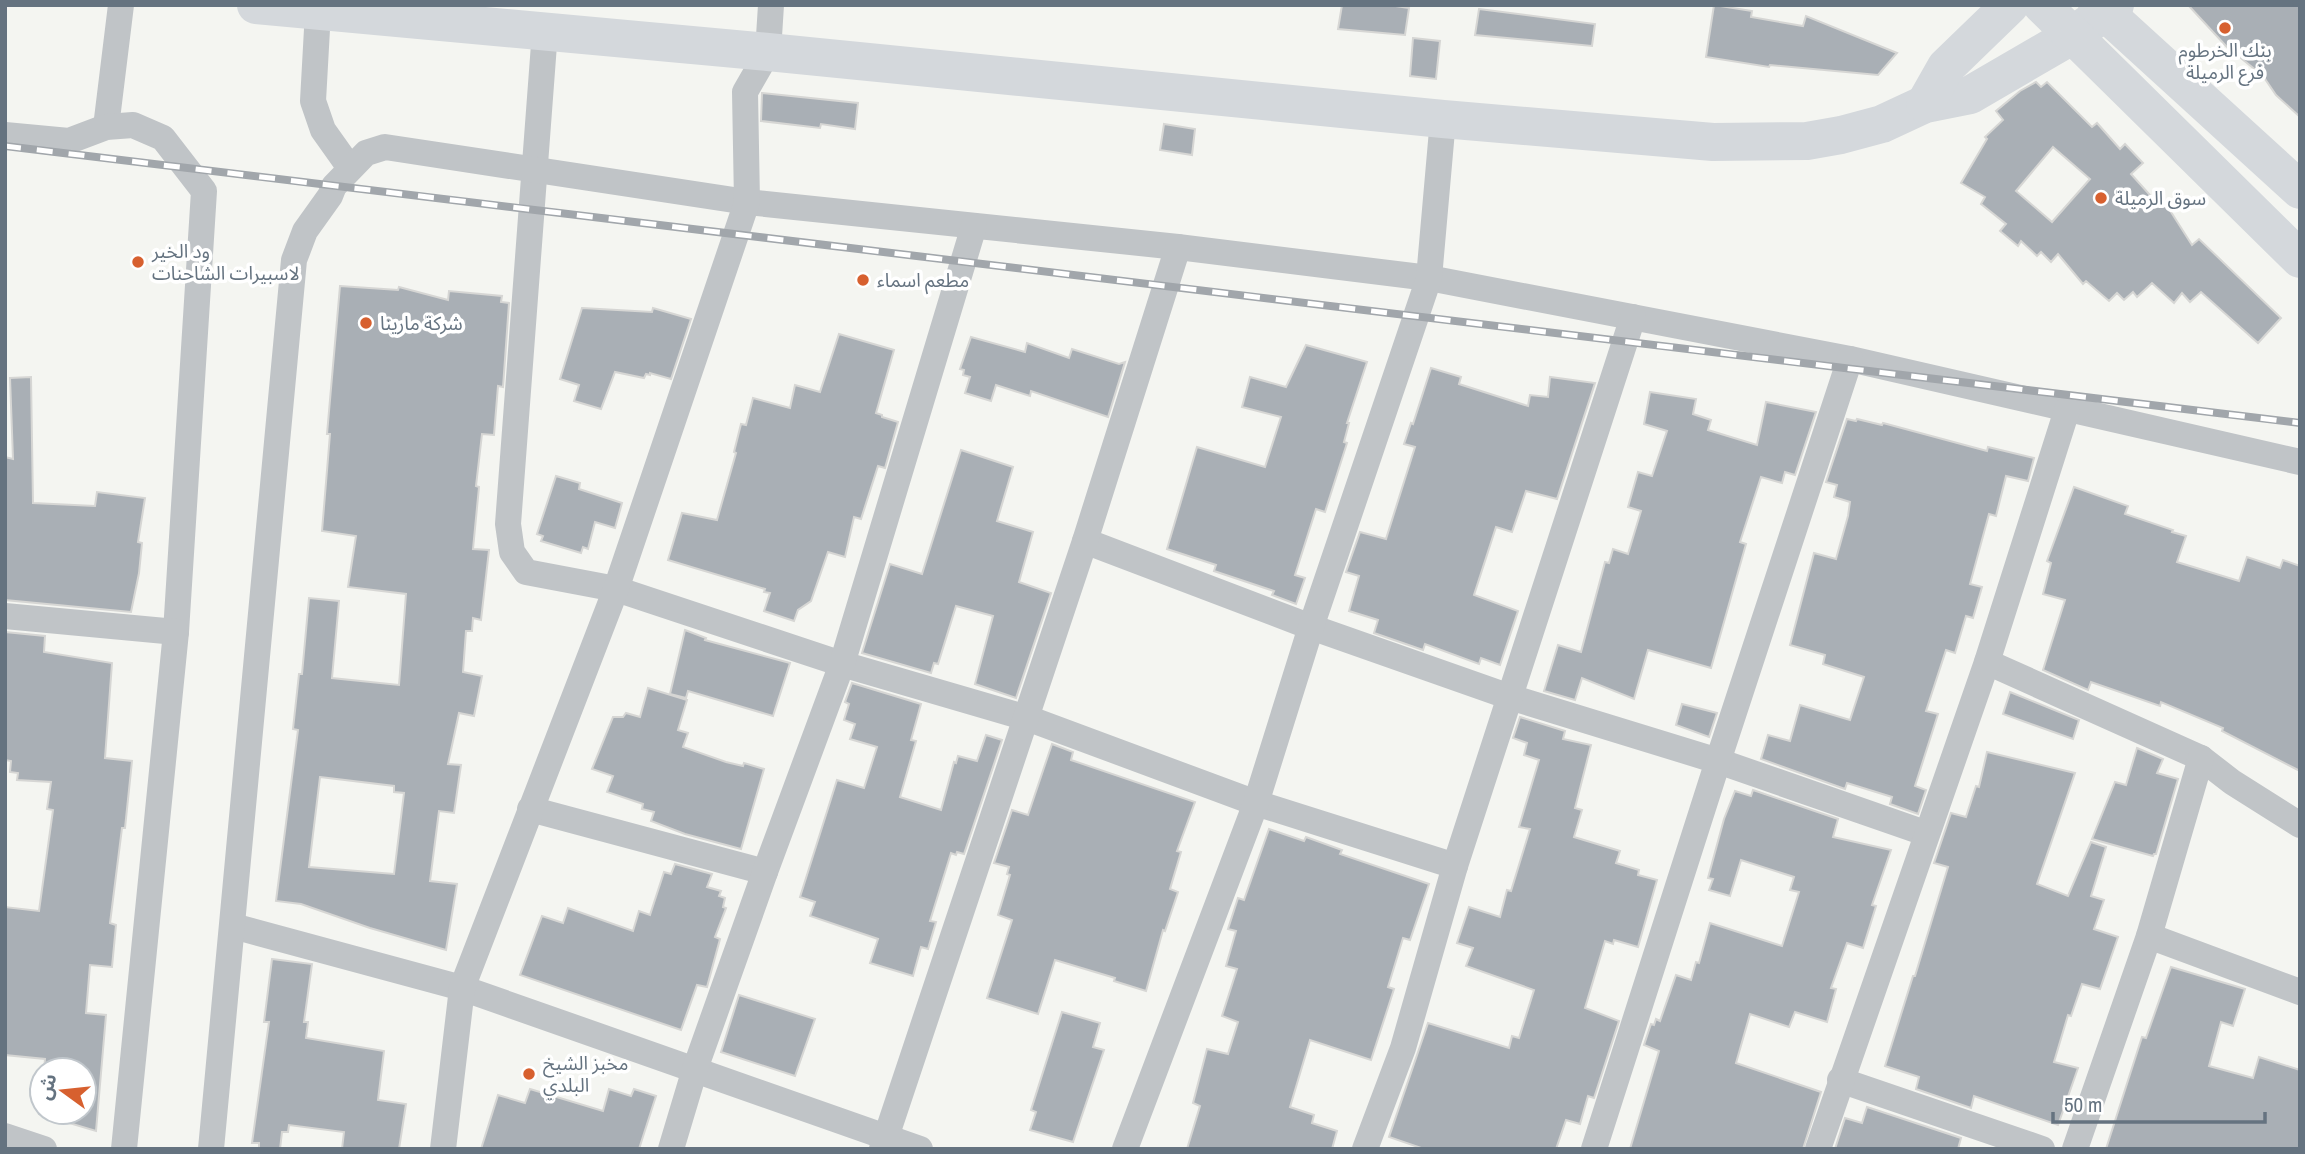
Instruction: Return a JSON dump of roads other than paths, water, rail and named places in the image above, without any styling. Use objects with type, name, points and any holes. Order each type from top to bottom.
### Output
[{"type":"street","points":[[106,127],[121,5]]},
{"type":"street","points":[[443,1149],[462,988],[616,589],[747,202],[745,92],[768,52],[771,5]]},
{"type":"street","points":[[1964,5],[1967,47]]},
{"type":"street","points":[[1925,104],[1946,67],[2010,5]]},
{"type":"street","points":[[2042,5],[2300,259]]},
{"type":"street","points":[[269,6],[1443,119],[1713,142],[1807,141],[1882,124],[1925,104],[1970,95],[2073,35],[2106,8],[2300,190]]},
{"type":"street","points":[[318,11],[313,102],[323,130],[350,168]]},
{"type":"street","points":[[545,31],[508,524],[512,552],[526,572],[616,589],[842,664],[1027,718],[1256,803],[1455,866]]},
{"type":"street","points":[[1125,1149],[1256,803],[1311,627],[1429,278],[1443,119]]},
{"type":"street","points":[[6,139],[69,141],[106,127],[133,125],[163,138],[204,191],[176,632],[124,1149]]},
{"type":"street","points":[[211,1149],[295,260],[304,231],[330,197],[334,186],[366,153],[385,147],[747,202],[1178,247],[1429,278],[1850,359],[2300,462]]},
{"type":"street","points":[[671,1149],[695,1069],[842,664],[974,226]]},
{"type":"street","points":[[884,1142],[1027,718],[1178,247]]},
{"type":"street","points":[[1365,1149],[1403,1048],[1455,866],[1633,317]]},
{"type":"street","points":[[1594,1149],[1850,359]]},
{"type":"street","points":[[1818,1149],[1987,662],[2067,410]]},
{"type":"street","points":[[1085,541],[1311,627],[1510,697],[1718,761],[1926,833]]},
{"type":"street","points":[[5,616],[176,632]]},
{"type":"street","points":[[1987,662],[2201,758],[2232,782],[2300,825]]},
{"type":"street","points":[[2075,1149],[2149,936],[2201,758]]},
{"type":"street","points":[[530,809],[765,872]]},
{"type":"street","points":[[233,926],[462,988],[695,1069],[884,1142],[920,1149]]},
{"type":"street","points":[[2149,936],[2300,992]]},
{"type":"street","points":[[1840,1080],[2042,1149]]},
{"type":"street","points":[[5,1136],[44,1149]]},
{"type":"railway","points":[[5,146],[2300,423]]},
{"type":"place","name":"بنك الخرطوم فرع الرميلة","points":[[2225,28]]},
{"type":"place","name":"سوق الرميلة","points":[[2101,198]]},
{"type":"place","name":"ود الخير لاسبيرات الشاحنات","points":[[138,262]]},
{"type":"place","name":"مطعم اسماء","points":[[863,280]]},
{"type":"place","name":"شركة مارينا","points":[[366,323]]},
{"type":"place","name":"مخبز الشيخ البلدي","points":[[529,1074]]}]
